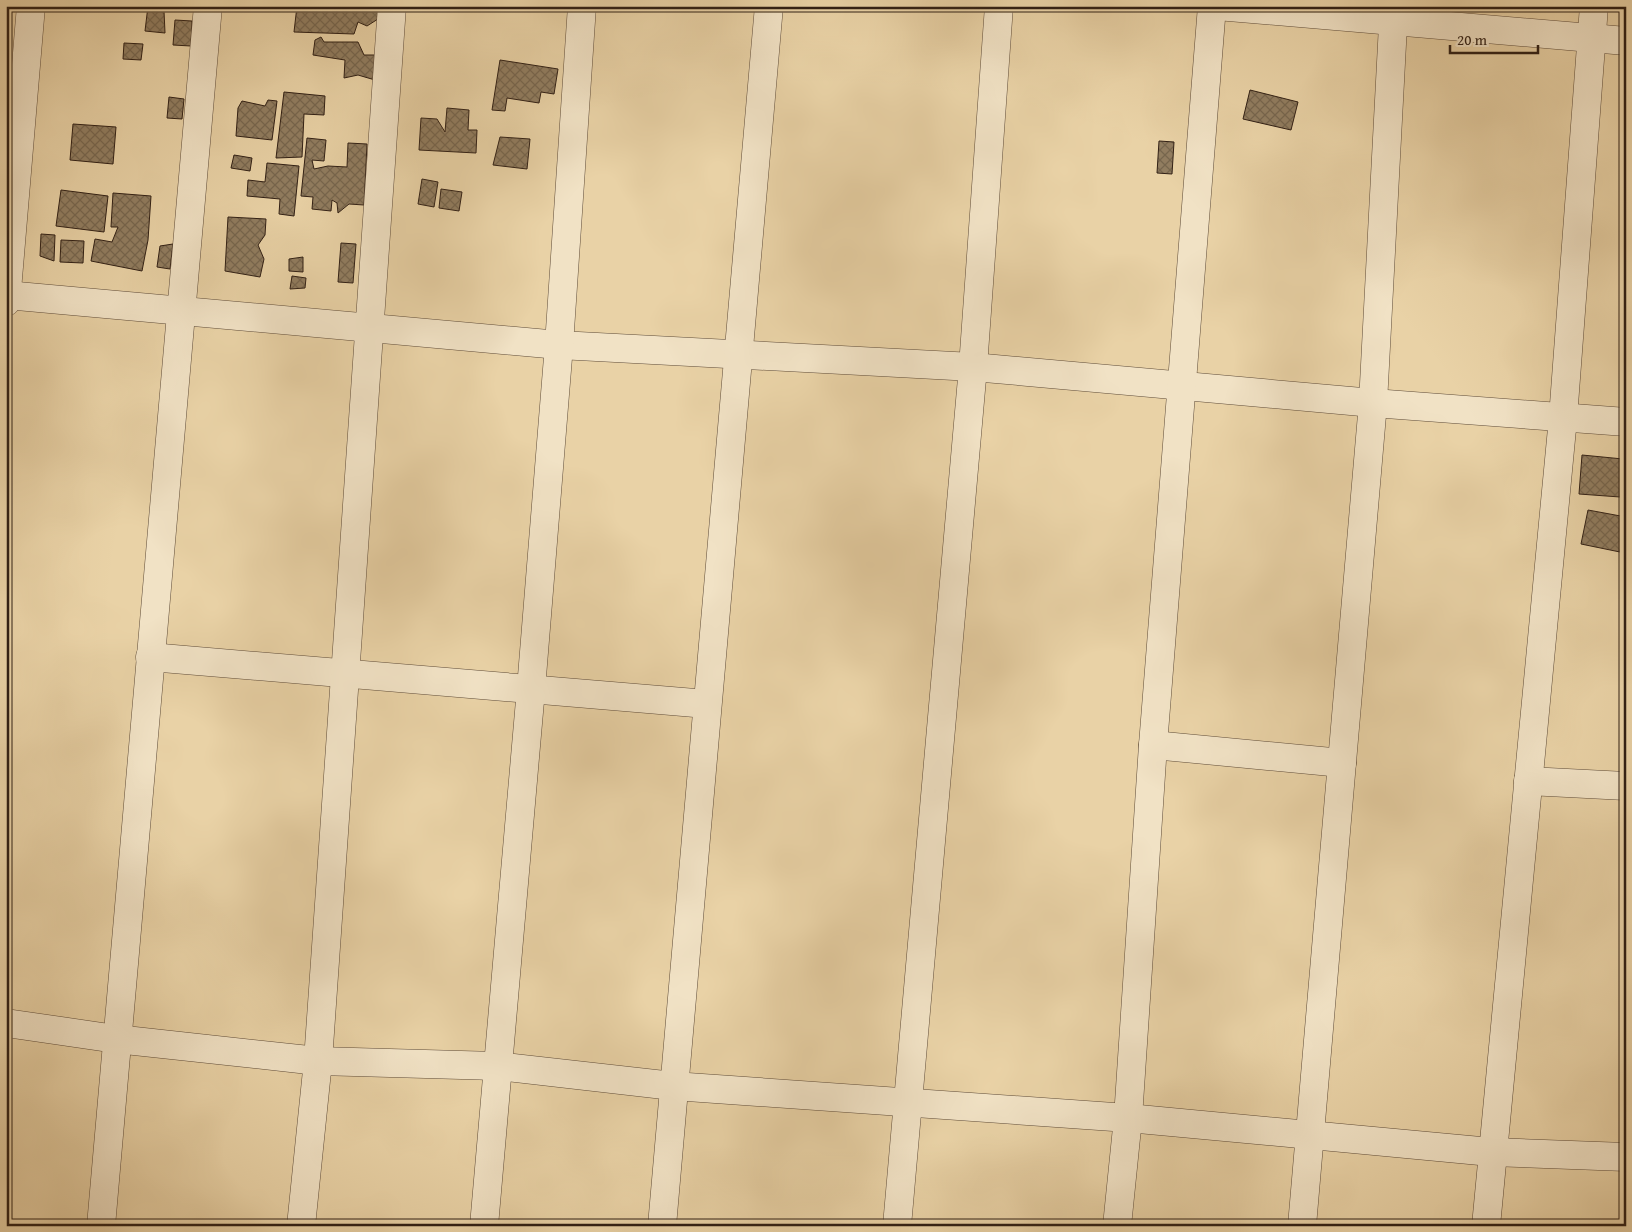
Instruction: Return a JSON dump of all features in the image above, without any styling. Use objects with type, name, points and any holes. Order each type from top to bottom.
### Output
[{"type":"street","points":[[6,302],[31,6]]},
{"type":"street","points":[[101,1226],[208,6]]},
{"type":"street","points":[[301,1226],[318,1061],[392,6]]},
{"type":"street","points":[[484,1226],[559,345],[582,6]]},
{"type":"street","points":[[662,1226],[707,704],[740,356],[769,6]]},
{"type":"street","points":[[897,1226],[974,367],[999,6]]},
{"type":"street","points":[[1117,1226],[1128,1118],[1153,744],[1212,6]]},
{"type":"street","points":[[1217,6],[1393,13],[1626,41]]},
{"type":"street","points":[[1486,1226],[1491,1152],[1564,418],[1594,6]]},
{"type":"street","points":[[1302,1226],[1373,403],[1393,13]]},
{"type":"street","points":[[7,295],[559,345],[974,367],[1182,384],[1373,403],[1626,422]]},
{"type":"street","points":[[150,657],[707,704]]},
{"type":"street","points":[[1153,744],[1342,763]]},
{"type":"street","points":[[1528,781],[1626,786]]},
{"type":"street","points":[[6,1024],[116,1040],[318,1061],[497,1066],[673,1086],[1128,1118],[1491,1152],[1626,1157]]},
{"type":"building","points":[[148,6],[164,11],[165,33],[145,31]]},
{"type":"building","points":[[297,6],[379,6],[378,19],[367,26],[358,22],[354,34],[294,32]]},
{"type":"building","points":[[175,20],[192,21],[191,46],[173,45]]},
{"type":"building","points":[[321,37],[324,42],[358,42],[364,55],[376,55],[375,80],[358,75],[344,78],[345,60],[313,55],[315,40]]},
{"type":"building","points":[[124,43],[143,44],[141,60],[123,59]]},
{"type":"building","points":[[500,60],[558,69],[554,94],[541,92],[539,103],[507,98],[505,111],[492,110]]},
{"type":"building","points":[[1250,90],[1298,102],[1291,130],[1243,119]]},
{"type":"building","points":[[284,92],[325,96],[324,115],[304,114],[302,157],[276,158]]},
{"type":"building","points":[[169,97],[184,99],[182,119],[167,118]]},
{"type":"building","points":[[268,100],[277,101],[272,140],[236,136],[238,108],[242,101],[265,106]]},
{"type":"building","points":[[447,108],[469,110],[468,130],[477,130],[476,153],[419,150],[421,118],[437,119],[445,132]]},
{"type":"building","points":[[73,124],[116,127],[113,164],[70,160]]},
{"type":"building","points":[[500,137],[530,139],[527,169],[493,165]]},
{"type":"building","points":[[307,138],[326,140],[324,161],[312,160],[314,169],[328,166],[347,167],[348,143],[367,144],[364,205],[349,204],[338,213],[337,203],[332,200],[331,211],[312,209],[313,197],[301,196]]},
{"type":"building","points":[[1159,141],[1174,142],[1172,174],[1157,173]]},
{"type":"building","points":[[234,155],[252,158],[250,171],[231,168]]},
{"type":"building","points":[[267,163],[299,166],[294,216],[279,214],[280,199],[247,196],[248,180],[265,182]]},
{"type":"building","points":[[422,179],[438,182],[434,207],[418,204]]},
{"type":"building","points":[[441,189],[462,192],[459,211],[439,208]]},
{"type":"building","points":[[61,190],[108,196],[104,232],[56,226]]},
{"type":"building","points":[[113,193],[151,196],[148,240],[142,271],[91,261],[95,239],[112,242],[118,227],[111,227]]},
{"type":"building","points":[[228,217],[266,219],[265,235],[258,245],[264,259],[260,277],[225,271]]},
{"type":"building","points":[[41,234],[55,235],[54,261],[40,256]]},
{"type":"building","points":[[61,240],[84,241],[83,263],[60,262]]},
{"type":"building","points":[[341,243],[356,244],[353,283],[338,282]]},
{"type":"building","points":[[173,244],[170,269],[157,267],[160,246]]},
{"type":"building","points":[[303,257],[303,272],[289,271],[289,259]]},
{"type":"building","points":[[292,276],[306,278],[305,288],[290,289]]},
{"type":"building","points":[[1582,455],[1623,459],[1620,497],[1579,494]]},
{"type":"building","points":[[1588,510],[1626,517],[1620,552],[1581,544]]}]
